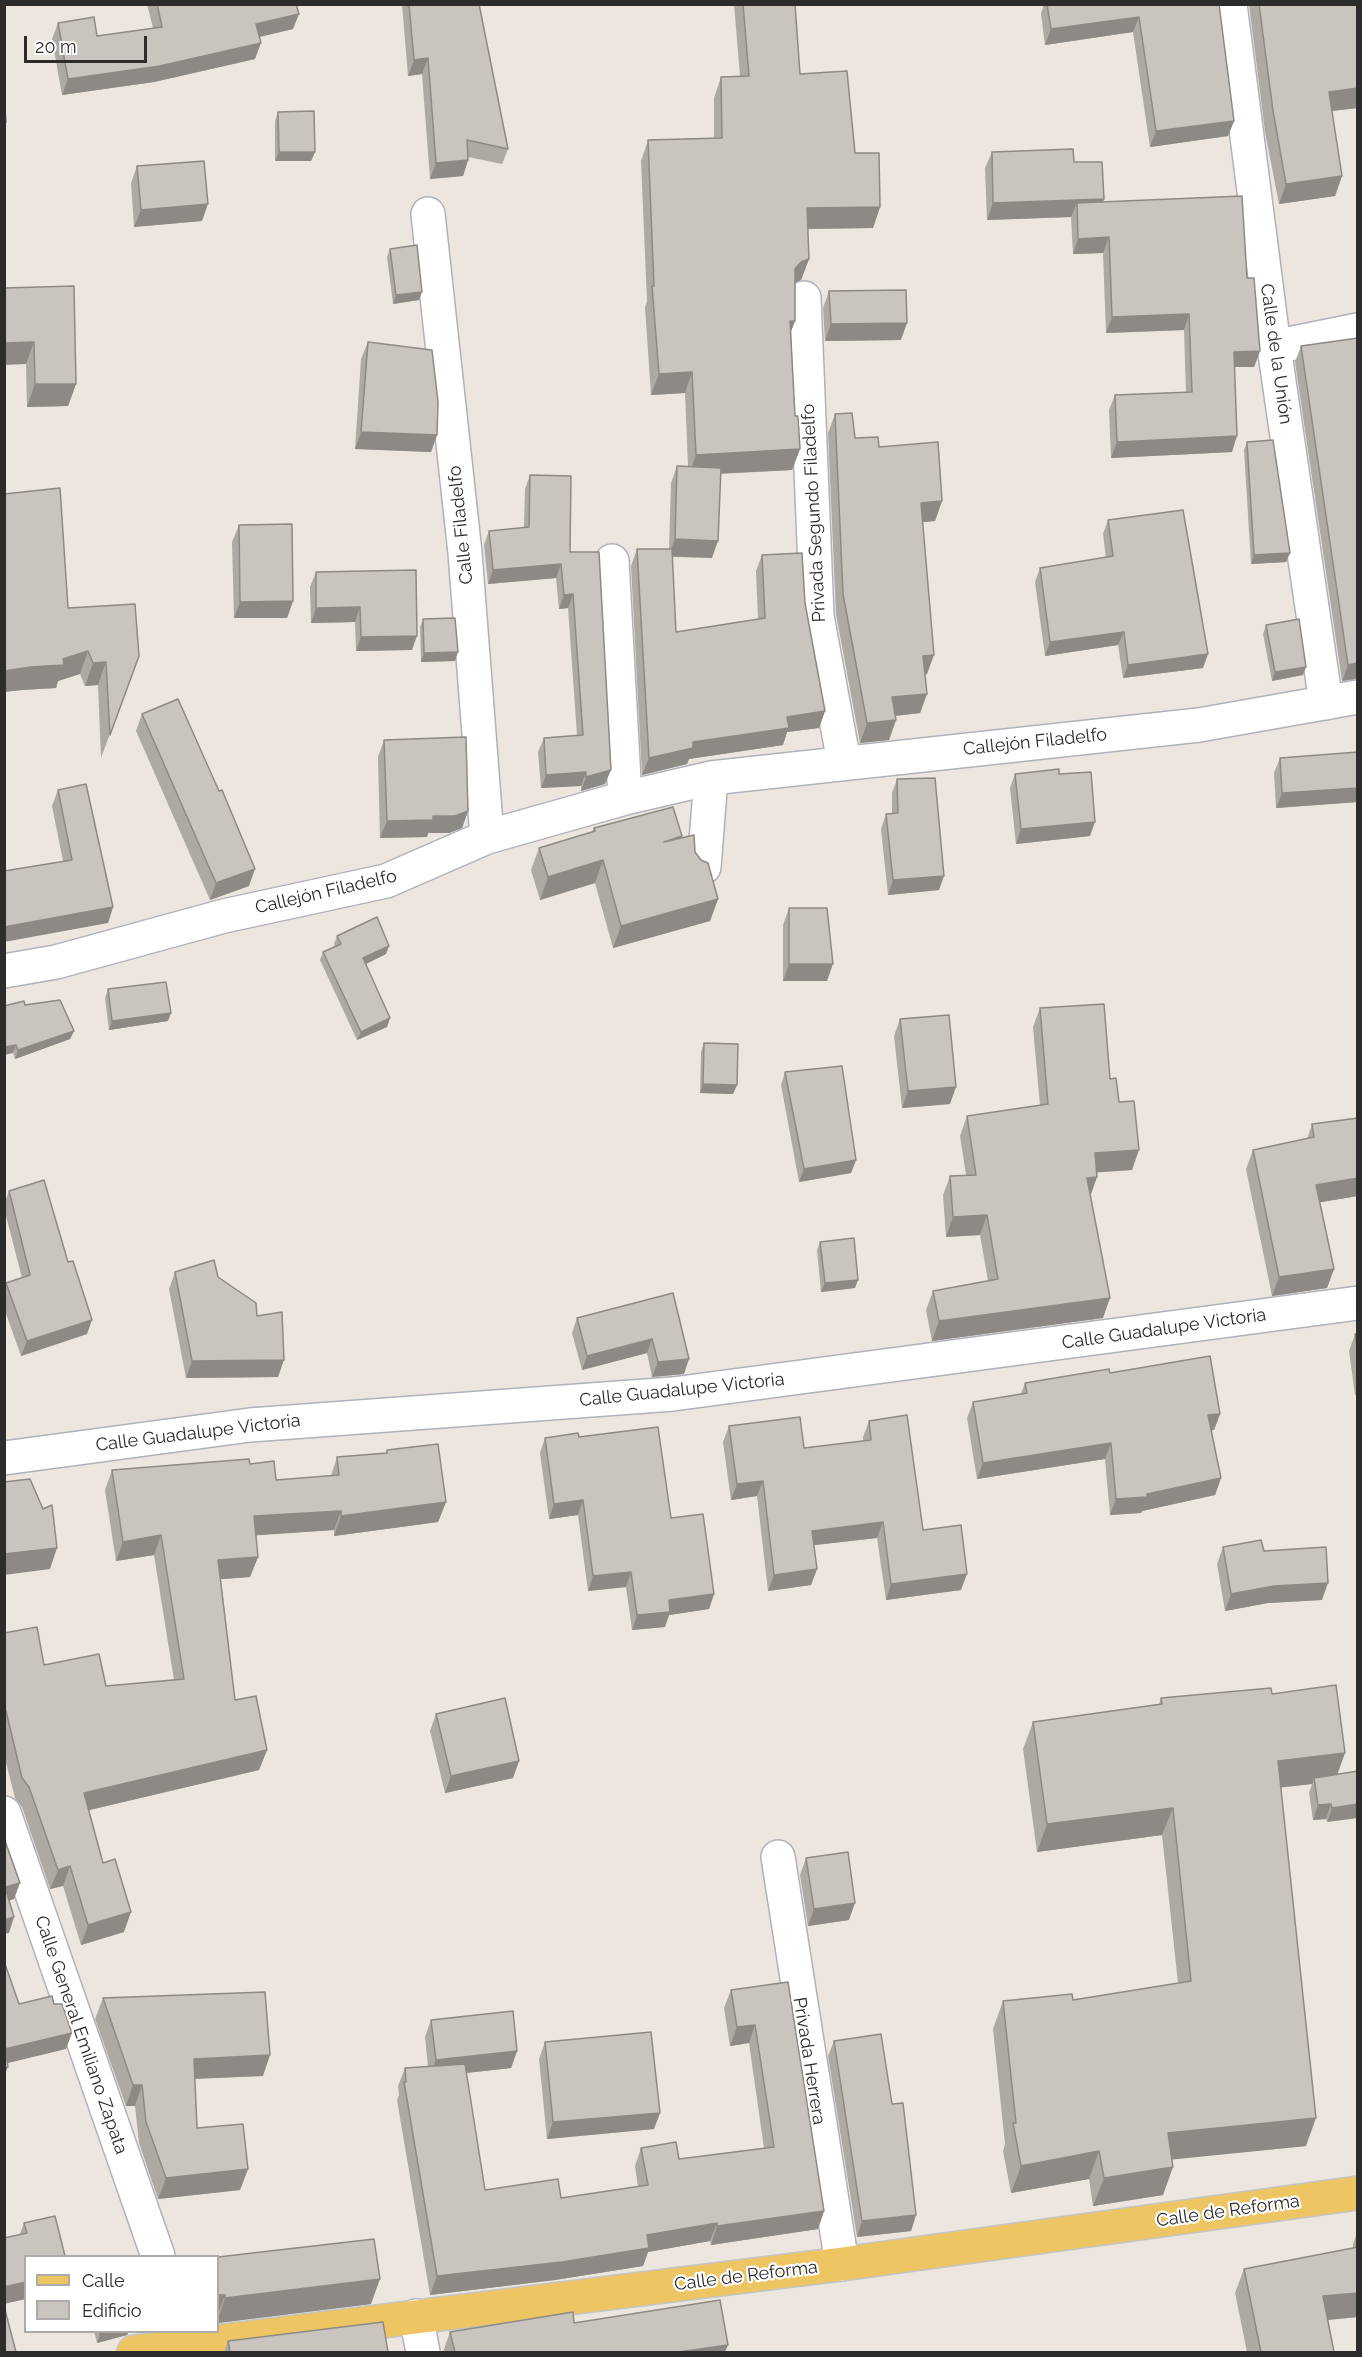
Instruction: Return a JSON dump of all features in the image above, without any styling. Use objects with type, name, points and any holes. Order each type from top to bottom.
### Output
[{"type":"main road","name":"Calle de Reforma","points":[[134,2352],[186,2338],[416,2316],[842,2264],[1358,2193]]},
{"type":"street","name":"Calle de la Unión","points":[[1230,4],[1274,347],[1326,703]]},
{"type":"street","name":"Calle Filadelfo","points":[[428,214],[465,553],[487,837]]},
{"type":"street","name":"Privada Segundo Filadelfo","points":[[804,298],[817,616],[844,762]]},
{"type":"street","points":[[1274,347],[1358,330]]},
{"type":"street","points":[[612,561],[625,798]]},
{"type":"street","name":"Callejón Filadelfo","points":[[4,971],[56,962],[224,916],[386,881],[487,837],[625,798],[711,778],[1199,725],[1358,697]]},
{"type":"street","points":[[705,867],[711,778]]},
{"type":"street","name":"Calle Guadalupe Victoria","points":[[4,1458],[250,1425],[673,1394],[1358,1303]]},
{"type":"street","name":"Calle General Emiliano Zapata","points":[[4,1813],[158,2255]]},
{"type":"street","name":"Privada Herrera","points":[[778,1857],[842,2264]]},
{"type":"street","points":[[416,2316],[423,2352]]},
{"type":"building","points":[[157,4],[296,4],[299,14],[256,24],[261,43],[160,66],[68,79],[58,23],[94,17],[97,36],[162,27]]},
{"type":"building","points":[[409,4],[479,4],[508,149],[467,140],[468,160],[436,163],[428,58],[414,60]]},
{"type":"building","points":[[743,4],[795,4],[800,74],[847,71],[855,153],[879,153],[880,207],[807,208],[809,259],[801,262],[795,269],[795,321],[790,321],[795,416],[798,416],[800,449],[696,455],[692,372],[659,374],[652,286],[654,286],[648,140],[722,138],[721,77],[749,76]]},
{"type":"building","points":[[1047,4],[1219,4],[1234,121],[1156,131],[1139,17],[1051,29]]},
{"type":"building","points":[[1259,4],[1358,4],[1358,88],[1329,92],[1342,176],[1286,184],[1273,111]]},
{"type":"building","points":[[4,97],[6,122],[4,122]]},
{"type":"building","points":[[314,111],[315,152],[279,152],[278,112]]},
{"type":"building","points":[[1073,149],[1074,162],[1102,162],[1104,199],[993,203],[992,152]]},
{"type":"building","points":[[204,161],[208,204],[141,210],[137,166]]},
{"type":"building","points":[[1242,196],[1247,278],[1254,278],[1260,351],[1234,352],[1237,436],[1117,442],[1115,395],[1192,392],[1189,314],[1112,317],[1109,237],[1078,239],[1077,203]]},
{"type":"building","points":[[417,245],[422,292],[396,295],[390,249]]},
{"type":"building","points":[[74,286],[76,384],[35,384],[34,342],[4,343],[4,288]]},
{"type":"building","points":[[906,290],[907,323],[831,324],[829,291]]},
{"type":"building","points":[[1358,338],[1358,663],[1348,665],[1301,346]]},
{"type":"building","points":[[368,342],[432,350],[438,402],[437,435],[361,432]]},
{"type":"building","points":[[852,413],[855,438],[878,437],[879,447],[938,442],[942,501],[921,503],[934,655],[923,656],[927,694],[892,697],[896,720],[867,723],[843,594],[835,414]]},
{"type":"building","points":[[1273,440],[1290,553],[1254,555],[1247,442]]},
{"type":"building","points":[[677,466],[721,468],[718,541],[675,539]]},
{"type":"building","points":[[530,475],[571,476],[570,552],[599,552],[611,770],[586,777],[586,772],[546,775],[544,738],[583,735],[573,594],[564,595],[561,564],[493,570],[489,531],[529,527]]},
{"type":"building","points":[[60,488],[68,608],[135,604],[139,656],[110,735],[106,662],[93,663],[88,651],[63,659],[64,665],[4,671],[4,494]]},
{"type":"building","points":[[1183,510],[1208,654],[1128,665],[1124,632],[1050,642],[1040,568],[1113,556],[1108,520]]},
{"type":"building","points":[[292,524],[293,601],[240,602],[239,525]]},
{"type":"building","points":[[637,549],[672,549],[676,632],[765,618],[762,555],[802,553],[805,603],[825,711],[787,717],[789,728],[693,742],[693,748],[649,758]]},
{"type":"building","points":[[416,570],[417,636],[361,637],[360,607],[316,608],[316,572]]},
{"type":"building","points":[[455,618],[458,652],[424,653],[423,619]]},
{"type":"building","points":[[1299,619],[1306,667],[1275,672],[1266,625]]},
{"type":"building","points":[[178,699],[219,791],[222,790],[255,869],[216,883],[142,714]]},
{"type":"building","points":[[466,737],[468,811],[455,816],[433,816],[433,820],[387,821],[384,740]]},
{"type":"building","points":[[1358,752],[1358,788],[1282,793],[1280,758]]},
{"type":"building","points":[[1059,769],[1059,774],[1091,772],[1095,822],[1021,829],[1015,774]]},
{"type":"building","points":[[935,778],[944,876],[893,880],[886,814],[898,813],[897,779]]},
{"type":"building","points":[[86,784],[113,907],[4,927],[4,871],[72,860],[58,790]]},
{"type":"building","points":[[673,807],[682,836],[664,842],[694,835],[695,852],[701,860],[708,863],[718,899],[621,926],[603,860],[548,877],[539,848],[595,831],[594,828]]},
{"type":"building","points":[[789,908],[827,908],[833,964],[789,964]]},
{"type":"building","points":[[377,917],[389,946],[363,958],[390,1018],[361,1032],[323,952],[341,944],[337,936]]},
{"type":"building","points":[[166,982],[171,1013],[112,1021],[108,989]]},
{"type":"building","points":[[60,1000],[74,1031],[18,1050],[16,1045],[4,1047],[4,1006],[24,1001],[25,1005]]},
{"type":"building","points":[[1104,1004],[1110,1079],[1116,1078],[1119,1102],[1134,1101],[1139,1150],[1095,1153],[1097,1177],[1087,1178],[1110,1298],[939,1321],[933,1291],[998,1279],[987,1215],[953,1217],[950,1176],[976,1175],[967,1116],[1048,1104],[1040,1008]]},
{"type":"building","points":[[949,1015],[956,1087],[908,1091],[900,1019]]},
{"type":"building","points":[[704,1043],[738,1044],[737,1085],[703,1084]]},
{"type":"building","points":[[842,1066],[856,1160],[804,1169],[785,1072]]},
{"type":"building","points":[[1358,1118],[1358,1178],[1316,1185],[1334,1269],[1279,1277],[1253,1150],[1314,1137],[1312,1124]]},
{"type":"building","points":[[44,1180],[68,1262],[73,1261],[92,1320],[27,1341],[6,1283],[30,1275],[9,1191]]},
{"type":"building","points":[[854,1238],[858,1280],[825,1283],[820,1242]]},
{"type":"building","points":[[214,1260],[218,1277],[256,1303],[257,1316],[282,1312],[284,1360],[192,1361],[175,1272]]},
{"type":"building","points":[[673,1293],[689,1359],[658,1362],[652,1339],[587,1356],[577,1318]]},
{"type":"building","points":[[1355,1334],[1358,1334],[1358,1354]]},
{"type":"building","points":[[1210,1356],[1220,1414],[1208,1415],[1221,1478],[1147,1494],[1147,1497],[1116,1499],[1111,1443],[983,1463],[973,1402],[1027,1393],[1025,1383],[1109,1369],[1110,1373]]},
{"type":"building","points":[[907,1415],[923,1530],[961,1525],[967,1574],[891,1584],[883,1522],[812,1531],[817,1569],[774,1575],[763,1481],[737,1484],[729,1426],[800,1417],[804,1448],[871,1440],[869,1421]]},
{"type":"building","points":[[658,1427],[671,1518],[703,1514],[714,1594],[669,1600],[670,1612],[637,1615],[631,1572],[593,1576],[583,1500],[554,1504],[545,1438],[578,1433],[579,1437]]},
{"type":"building","points":[[438,1444],[446,1502],[341,1516],[341,1511],[254,1516],[258,1557],[218,1560],[235,1700],[256,1696],[267,1750],[84,1793],[103,1863],[115,1859],[131,1912],[88,1925],[70,1866],[58,1870],[29,1787],[22,1778],[6,1711],[4,1711],[4,1633],[37,1627],[44,1665],[99,1654],[106,1686],[184,1679],[161,1535],[123,1542],[112,1470],[249,1459],[250,1464],[274,1461],[276,1480],[339,1475],[337,1457],[387,1453],[387,1450]]},
{"type":"building","points":[[30,1479],[43,1509],[52,1505],[57,1548],[4,1554],[4,1482]]},
{"type":"building","points":[[1261,1540],[1264,1551],[1326,1547],[1328,1583],[1274,1586],[1231,1594],[1223,1547]]},
{"type":"building","points":[[1336,1685],[1345,1753],[1278,1761],[1316,2118],[1168,2133],[1173,2167],[1104,2178],[1099,2151],[1021,2166],[1013,2123],[1016,2123],[1003,2001],[1072,1994],[1073,2000],[1191,1981],[1173,1808],[1047,1824],[1033,1722],[1162,1704],[1161,1698],[1271,1688],[1272,1694]]},
{"type":"building","points":[[505,1698],[519,1761],[451,1776],[436,1714]]},
{"type":"building","points":[[1358,1771],[1358,1804],[1332,1808],[1331,1804],[1318,1805],[1314,1778]]},
{"type":"building","points":[[4,1838],[20,1883],[5,1887],[14,1917],[4,1920]]},
{"type":"building","points":[[848,1852],[855,1903],[814,1909],[806,1858]]},
{"type":"building","points":[[4,1961],[19,2004],[52,1996],[54,2004],[62,2004],[72,2033],[5,2049],[8,2067],[4,2068]]},
{"type":"building","points":[[788,1982],[824,2211],[717,2226],[717,2223],[647,2235],[649,2248],[562,2262],[437,2276],[404,2082],[406,2082],[405,2068],[465,2064],[485,2190],[558,2179],[561,2198],[648,2185],[641,2148],[676,2142],[679,2159],[774,2147],[755,2025],[737,2027],[731,1990]]},
{"type":"building","points":[[265,1992],[270,2055],[194,2059],[197,2128],[243,2124],[248,2169],[166,2178],[146,2122],[142,2085],[133,2085],[103,1998]]},
{"type":"building","points":[[513,2011],[517,2051],[436,2060],[431,2020]]},
{"type":"building","points":[[651,2032],[660,2113],[553,2122],[545,2042]]},
{"type":"building","points":[[881,2034],[892,2104],[903,2103],[916,2215],[862,2221],[834,2041]]},
{"type":"building","points":[[55,2216],[65,2255],[24,2255],[24,2282],[4,2287],[4,2238],[27,2233],[24,2223]]},
{"type":"building","points":[[374,2239],[380,2279],[225,2298],[225,2295],[219,2295],[219,2257]]},
{"type":"building","points":[[1358,2247],[1358,2293],[1323,2296],[1334,2352],[1261,2352],[1244,2269]]},
{"type":"building","points":[[720,2300],[728,2345],[678,2352],[455,2352],[450,2332],[573,2312],[574,2323]]},
{"type":"building","points":[[4,2306],[16,2352],[4,2352]]},
{"type":"building","points":[[383,2322],[388,2352],[230,2352],[228,2341]]}]
